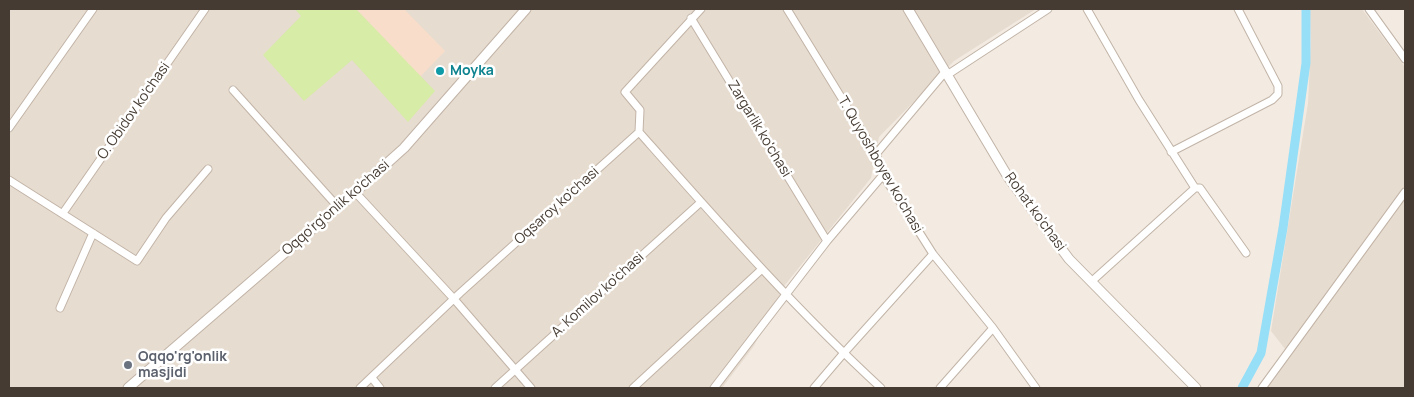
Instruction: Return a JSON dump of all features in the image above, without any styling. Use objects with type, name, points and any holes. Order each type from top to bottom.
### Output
[{"type":"street","points":[[9,128],[93,9]]},
{"type":"street","name":"O. Obidov ko'chasi","points":[[63,213],[205,9]]},
{"type":"street","name":"Oqqo'rg'onlik ko'chasi","points":[[128,388],[404,148],[526,9]]},
{"type":"street","points":[[701,9],[625,92],[640,110],[639,132],[786,296],[843,354],[881,388]]},
{"type":"street","name":"T. Quyoshboyev ko'chasi","points":[[787,9],[876,154],[883,175],[933,254],[993,328],[1036,388]]},
{"type":"street","name":"Rohat ko'chasi","points":[[908,9],[1008,177],[1069,259],[1196,388]]},
{"type":"street","points":[[876,154],[946,73],[1048,9]]},
{"type":"street","points":[[1087,9],[1139,100],[1195,188],[1200,188],[1246,253]]},
{"type":"street","points":[[1172,152],[1272,100],[1278,94],[1278,86],[1238,9]]},
{"type":"street","points":[[1369,9],[1405,59]]},
{"type":"street","name":"Zargarlik ko'chasi","points":[[691,18],[827,241]]},
{"type":"street","points":[[233,90],[338,207]]},
{"type":"street","name":"Oqsaroy ko'chasi","points":[[360,388],[454,298],[639,132]]},
{"type":"street","points":[[9,180],[137,260],[166,218],[208,169]]},
{"type":"street","points":[[714,388],[827,241],[883,175]]},
{"type":"street","points":[[1092,282],[1195,188]]},
{"type":"street","points":[[355,192],[454,298],[531,388]]},
{"type":"street","points":[[1262,388],[1405,192]]},
{"type":"street","name":"A. Komilov ko'chasi","points":[[495,388],[701,202]]},
{"type":"street","points":[[60,308],[93,233]]},
{"type":"street","points":[[814,388],[933,254]]},
{"type":"street","points":[[633,388],[762,269]]},
{"type":"street","points":[[940,388],[993,328]]},
{"type":"street","points":[[372,378],[380,388]]},
{"type":"shaded area","points":[[9,9],[1036,9],[954,61],[879,137],[871,178],[785,285],[754,346],[722,388],[9,388]]},
{"type":"shaded area","points":[[356,9],[404,9],[445,51],[420,77]]},
{"type":"shaded area","points":[[1310,9],[1362,9],[1405,67],[1405,388],[1259,388],[1285,349],[1271,331],[1308,103],[1311,42]]},
{"type":"green space","points":[[295,9],[356,9],[435,91],[408,122],[352,60],[304,101],[263,55],[301,16]]},
{"type":"waterway","points":[[1242,388],[1261,353],[1283,228],[1306,63],[1306,9]]},
{"type":"place","name":"Moyka","points":[[440,71]]},
{"type":"place","name":"Oqqo'rg'onlik masjidi","points":[[128,365]]}]
